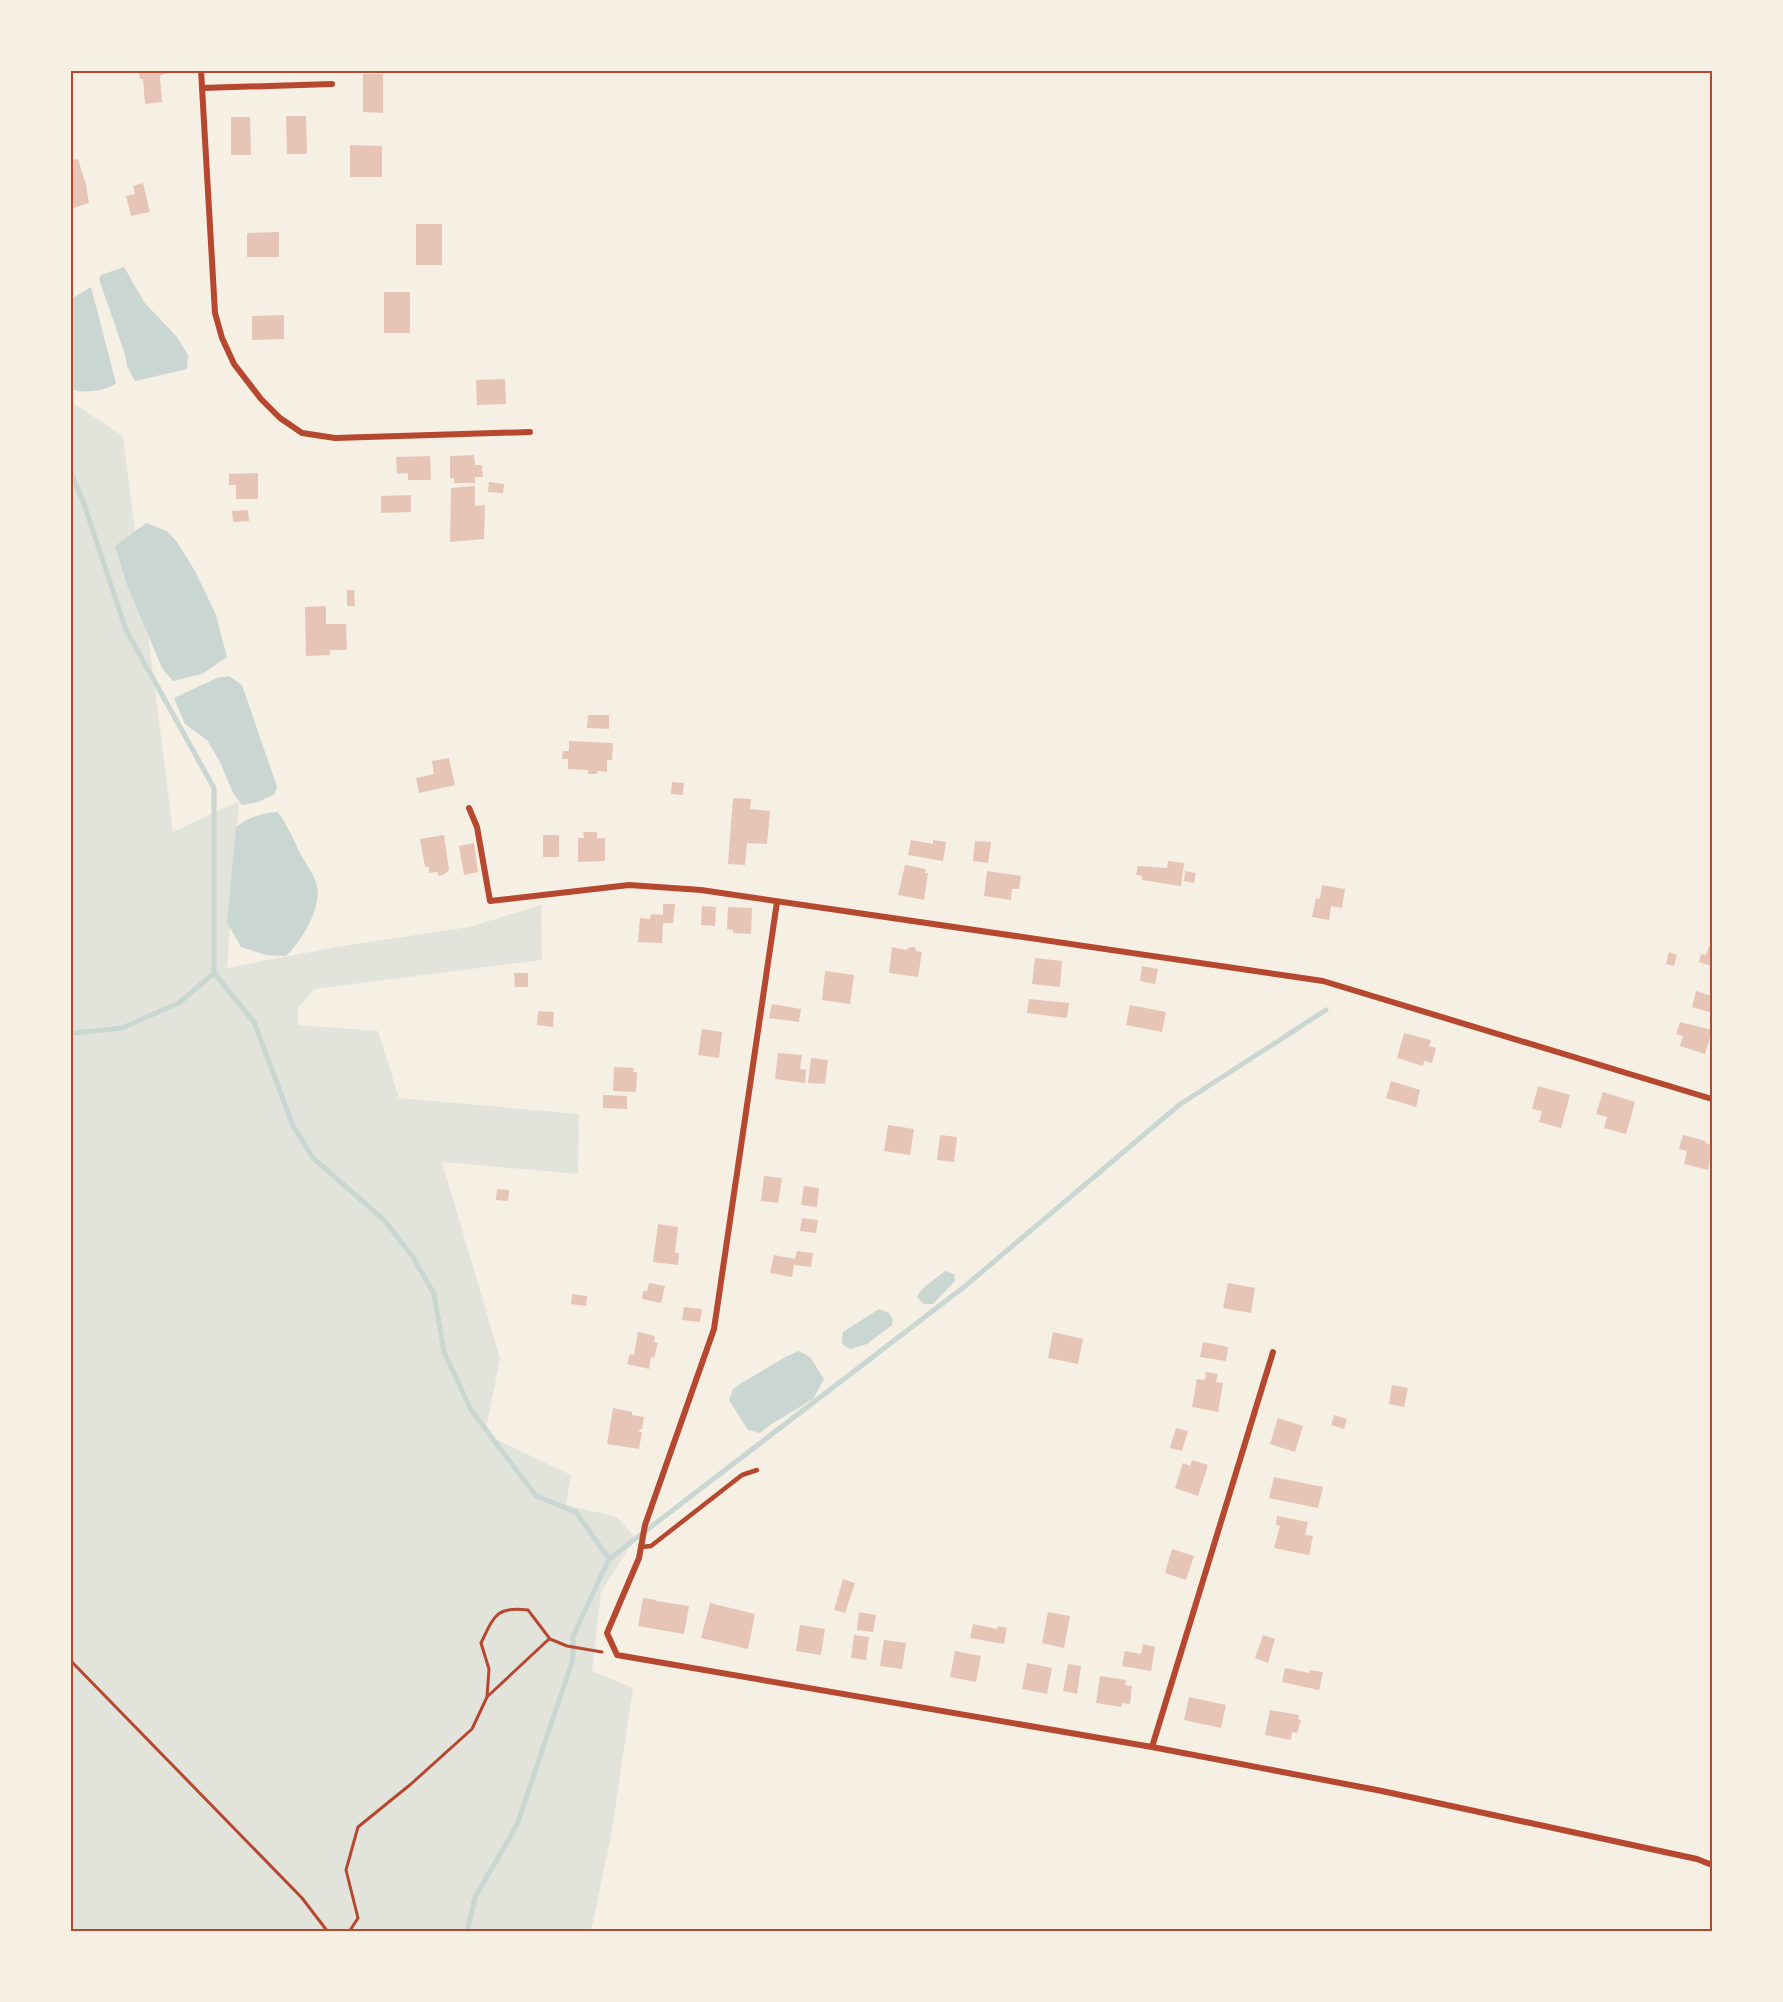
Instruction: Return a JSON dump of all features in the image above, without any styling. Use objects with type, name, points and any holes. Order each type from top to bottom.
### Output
[{"type":"street","points":[[201,70],[215,313],[222,338],[234,364],[261,399],[280,418],[302,433],[335,438],[530,432]]},
{"type":"street","points":[[202,88],[332,84]]},
{"type":"street","points":[[469,808],[477,827],[490,901],[629,885],[701,891],[1323,981],[1713,1099]]},
{"type":"street","points":[[777,902],[714,1329],[645,1525],[639,1558],[607,1633],[617,1655],[1152,1747],[1394,1794],[1697,1859],[1713,1865]]},
{"type":"street","points":[[1152,1747],[1273,1352]]},
{"type":"lane","points":[[641,1547],[651,1546],[742,1475],[757,1470]]},
{"type":"path","points":[[349,1932],[358,1918],[346,1870],[358,1827],[411,1784],[472,1729],[487,1697],[489,1669],[481,1643],[492,1619],[509,1608],[528,1610],[550,1639],[567,1646],[617,1655]]},
{"type":"path","points":[[487,1697],[550,1639]]},
{"type":"path","points":[[70,1660],[302,1898],[328,1932]]},
{"type":"shaded area","points":[[124,267],[144,302],[177,337],[188,355],[187,369],[135,381],[127,366],[99,279],[101,275]]},
{"type":"shaded area","points":[[91,287],[116,383],[101,390],[75,391],[71,389],[71,299]]},
{"type":"shaded area","points":[[70,401],[123,436],[173,832],[239,801],[227,968],[336,947],[469,927],[541,905],[542,960],[314,989],[298,1008],[298,1025],[378,1031],[399,1098],[579,1114],[578,1174],[442,1162],[500,1358],[485,1434],[571,1475],[566,1505],[617,1517],[635,1538],[601,1592],[592,1671],[633,1688],[611,1836],[591,1931],[71,1931]]},
{"type":"shaded area","points":[[146,523],[167,531],[177,542],[195,571],[216,615],[227,657],[202,674],[173,681],[162,668],[127,585],[115,546]]},
{"type":"shaded area","points":[[229,676],[242,685],[277,787],[275,794],[258,802],[242,805],[233,793],[220,762],[207,740],[185,724],[174,698],[217,678]]},
{"type":"shaded area","points":[[278,812],[313,875],[318,891],[310,922],[299,941],[286,956],[266,955],[241,947],[227,922],[236,827],[256,816]]},
{"type":"shaded area","points":[[945,1271],[954,1274],[955,1281],[933,1304],[923,1304],[917,1297],[926,1286]]},
{"type":"shaded area","points":[[879,1309],[889,1313],[893,1320],[892,1325],[867,1344],[850,1349],[842,1344],[843,1332]]},
{"type":"shaded area","points":[[799,1351],[810,1357],[824,1379],[813,1399],[760,1433],[748,1430],[729,1400],[733,1389]]},
{"type":"building","points":[[139,70],[165,70],[165,74],[160,78],[162,102],[145,104],[143,79],[140,79]]},
{"type":"building","points":[[363,74],[383,74],[383,113],[363,112]]},
{"type":"building","points":[[286,116],[306,116],[307,154],[287,154]]},
{"type":"building","points":[[231,117],[250,117],[251,155],[231,155]]},
{"type":"building","points":[[350,145],[382,146],[382,177],[350,177]]},
{"type":"building","points":[[78,159],[89,203],[70,209],[70,161]]},
{"type":"building","points":[[143,183],[150,212],[131,216],[126,196],[135,194],[133,186]]},
{"type":"building","points":[[416,224],[442,224],[442,265],[416,265]]},
{"type":"building","points":[[279,232],[279,257],[247,257],[247,233]]},
{"type":"building","points":[[384,292],[410,292],[410,333],[384,333]]},
{"type":"building","points":[[284,315],[284,339],[252,340],[252,316]]},
{"type":"building","points":[[505,379],[506,404],[477,405],[476,380]]},
{"type":"building","points":[[474,455],[475,465],[482,465],[483,477],[475,477],[475,483],[454,483],[454,478],[450,478],[450,456]]},
{"type":"building","points":[[430,456],[431,480],[408,480],[408,473],[397,474],[396,457]]},
{"type":"building","points":[[258,473],[258,499],[236,499],[236,485],[229,485],[229,474]]},
{"type":"building","points":[[489,482],[504,484],[503,493],[488,492]]},
{"type":"building","points":[[475,486],[475,506],[485,505],[484,539],[450,542],[451,488]]},
{"type":"building","points":[[411,495],[411,512],[381,513],[381,496]]},
{"type":"building","points":[[248,510],[249,521],[233,522],[232,511]]},
{"type":"building","points":[[347,590],[354,590],[355,606],[347,606]]},
{"type":"building","points":[[326,606],[326,624],[346,624],[347,650],[330,650],[330,655],[306,656],[305,607]]},
{"type":"building","points":[[588,715],[609,715],[609,729],[587,728]]},
{"type":"building","points":[[569,741],[613,743],[612,760],[607,760],[607,772],[597,771],[597,774],[588,774],[588,770],[568,769],[568,759],[562,759],[563,751],[569,751]]},
{"type":"building","points":[[449,758],[455,785],[419,793],[416,778],[434,774],[432,761]]},
{"type":"building","points":[[672,782],[684,783],[683,795],[671,794]]},
{"type":"building","points":[[733,798],[751,799],[750,809],[770,811],[767,844],[747,843],[745,865],[728,864]]},
{"type":"building","points":[[583,832],[597,832],[597,838],[605,838],[605,861],[578,862],[578,838],[584,838]]},
{"type":"building","points":[[444,835],[449,870],[439,876],[437,872],[429,873],[429,867],[425,867],[420,839]]},
{"type":"building","points":[[543,835],[559,835],[559,857],[543,857]]},
{"type":"building","points":[[911,840],[933,844],[933,840],[946,842],[943,861],[908,855]]},
{"type":"building","points":[[975,841],[991,842],[988,863],[973,861]]},
{"type":"building","points":[[474,843],[478,872],[464,875],[459,846]]},
{"type":"building","points":[[1168,861],[1184,863],[1181,886],[1142,880],[1142,876],[1136,875],[1138,866],[1167,868]]},
{"type":"building","points":[[905,865],[926,869],[925,873],[928,873],[924,900],[898,895]]},
{"type":"building","points":[[987,871],[1021,876],[1019,889],[1012,889],[1011,900],[984,896]]},
{"type":"building","points":[[1185,871],[1196,873],[1194,883],[1184,881]]},
{"type":"building","points":[[1322,885],[1345,889],[1342,908],[1331,906],[1329,920],[1312,917],[1316,898],[1320,899]]},
{"type":"building","points":[[663,904],[675,904],[673,923],[663,923],[662,943],[638,942],[640,918],[650,919],[651,914],[663,915]]},
{"type":"building","points":[[702,906],[716,907],[715,926],[701,925]]},
{"type":"building","points":[[728,907],[752,908],[751,934],[733,933],[733,930],[727,929]]},
{"type":"building","points":[[1709,946],[1712,947],[1712,966],[1699,962],[1701,954],[1706,955]]},
{"type":"building","points":[[892,947],[906,950],[915,947],[916,951],[922,952],[918,977],[889,973]]},
{"type":"building","points":[[1669,952],[1677,955],[1674,966],[1666,964]]},
{"type":"building","points":[[1035,958],[1062,961],[1060,987],[1032,984]]},
{"type":"building","points":[[1142,966],[1158,969],[1155,984],[1140,981]]},
{"type":"building","points":[[825,971],[854,975],[850,1004],[822,1000]]},
{"type":"building","points":[[514,973],[528,973],[528,987],[515,987]]},
{"type":"building","points":[[1696,991],[1712,996],[1712,1013],[1692,1007]]},
{"type":"building","points":[[1029,999],[1069,1003],[1067,1018],[1027,1013]]},
{"type":"building","points":[[772,1004],[801,1009],[799,1022],[769,1018]]},
{"type":"building","points":[[1130,1005],[1166,1012],[1162,1032],[1126,1025]]},
{"type":"building","points":[[538,1011],[554,1012],[553,1027],[537,1025]]},
{"type":"building","points":[[1680,1022],[1712,1030],[1705,1054],[1680,1046],[1683,1036],[1676,1034]]},
{"type":"building","points":[[702,1029],[722,1032],[719,1058],[698,1055]]},
{"type":"building","points":[[1404,1033],[1431,1040],[1429,1046],[1436,1048],[1432,1063],[1424,1061],[1423,1066],[1397,1058]]},
{"type":"building","points":[[778,1053],[802,1055],[800,1069],[806,1070],[805,1083],[775,1079]]},
{"type":"building","points":[[811,1058],[828,1060],[825,1084],[808,1083]]},
{"type":"building","points":[[614,1067],[634,1068],[633,1072],[637,1072],[636,1092],[613,1091]]},
{"type":"building","points":[[1391,1081],[1420,1090],[1416,1107],[1386,1098]]},
{"type":"building","points":[[1538,1086],[1570,1095],[1561,1128],[1539,1122],[1542,1111],[1532,1109]]},
{"type":"building","points":[[1603,1092],[1635,1102],[1626,1134],[1604,1128],[1607,1117],[1596,1114]]},
{"type":"building","points":[[603,1095],[627,1096],[627,1109],[603,1108]]},
{"type":"building","points":[[888,1125],[914,1129],[910,1155],[884,1151]]},
{"type":"building","points":[[940,1135],[957,1137],[954,1162],[937,1160]]},
{"type":"building","points":[[1683,1135],[1706,1141],[1705,1143],[1712,1145],[1708,1170],[1684,1164],[1687,1151],[1679,1149]]},
{"type":"building","points":[[764,1176],[782,1178],[778,1203],[761,1201]]},
{"type":"building","points":[[804,1186],[819,1188],[817,1207],[801,1205]]},
{"type":"building","points":[[497,1189],[509,1190],[508,1201],[496,1200]]},
{"type":"building","points":[[802,1218],[818,1220],[816,1233],[800,1231]]},
{"type":"building","points":[[658,1224],[678,1227],[675,1253],[679,1253],[678,1265],[653,1262]]},
{"type":"building","points":[[797,1251],[813,1253],[811,1267],[794,1265],[792,1277],[770,1273],[774,1255],[795,1259]]},
{"type":"building","points":[[649,1283],[665,1286],[661,1303],[642,1299],[643,1291],[647,1291]]},
{"type":"building","points":[[1228,1283],[1255,1288],[1251,1313],[1223,1308]]},
{"type":"building","points":[[572,1294],[587,1296],[586,1306],[571,1304]]},
{"type":"building","points":[[684,1307],[702,1309],[700,1322],[682,1320]]},
{"type":"building","points":[[638,1332],[655,1336],[654,1342],[658,1343],[654,1358],[651,1357],[649,1369],[627,1364],[630,1354],[634,1355]]},
{"type":"building","points":[[1053,1332],[1083,1339],[1078,1364],[1048,1358]]},
{"type":"building","points":[[1203,1342],[1228,1347],[1226,1361],[1200,1357]]},
{"type":"building","points":[[1206,1372],[1218,1374],[1216,1382],[1223,1383],[1218,1412],[1192,1407],[1197,1379],[1205,1380]]},
{"type":"building","points":[[1392,1385],[1408,1388],[1404,1407],[1389,1404]]},
{"type":"building","points":[[613,1408],[644,1417],[642,1429],[639,1432],[642,1432],[639,1449],[607,1444]]},
{"type":"building","points":[[1334,1415],[1347,1419],[1344,1429],[1331,1425]]},
{"type":"building","points":[[1278,1418],[1303,1426],[1295,1452],[1270,1444]]},
{"type":"building","points":[[1176,1428],[1188,1431],[1182,1451],[1170,1448]]},
{"type":"building","points":[[1192,1460],[1208,1465],[1198,1496],[1175,1488],[1183,1463],[1190,1466]]},
{"type":"building","points":[[1274,1477],[1323,1487],[1318,1508],[1269,1498]]},
{"type":"building","points":[[1277,1516],[1308,1522],[1305,1535],[1313,1536],[1309,1555],[1274,1548],[1280,1526],[1276,1525]]},
{"type":"building","points":[[1172,1549],[1194,1556],[1186,1580],[1165,1573]]},
{"type":"building","points":[[843,1579],[855,1583],[845,1613],[834,1610]]},
{"type":"building","points":[[643,1598],[689,1606],[684,1634],[638,1626]]},
{"type":"building","points":[[710,1603],[755,1614],[748,1649],[701,1638]]},
{"type":"building","points":[[859,1612],[876,1615],[873,1632],[857,1630]]},
{"type":"building","points":[[1048,1612],[1070,1616],[1064,1648],[1042,1643]]},
{"type":"building","points":[[973,1624],[997,1629],[998,1626],[1007,1628],[1004,1644],[970,1638]]},
{"type":"building","points":[[800,1625],[825,1629],[821,1655],[796,1651]]},
{"type":"building","points":[[854,1635],[869,1637],[866,1660],[851,1658]]},
{"type":"building","points":[[1263,1635],[1275,1639],[1268,1663],[1255,1658]]},
{"type":"building","points":[[884,1640],[906,1643],[902,1669],[880,1666]]},
{"type":"building","points":[[1143,1644],[1155,1647],[1151,1671],[1122,1666],[1125,1651],[1141,1654]]},
{"type":"building","points":[[955,1651],[981,1656],[976,1682],[950,1677]]},
{"type":"building","points":[[1027,1663],[1052,1668],[1047,1694],[1022,1689]]},
{"type":"building","points":[[1068,1664],[1081,1666],[1077,1694],[1063,1691]]},
{"type":"building","points":[[1285,1668],[1310,1673],[1310,1670],[1323,1672],[1319,1690],[1282,1682]]},
{"type":"building","points":[[1100,1676],[1126,1680],[1125,1685],[1132,1686],[1130,1704],[1122,1703],[1122,1707],[1096,1703]]},
{"type":"building","points":[[1189,1697],[1226,1705],[1221,1728],[1184,1720]]},
{"type":"building","points":[[1270,1710],[1299,1715],[1298,1719],[1301,1720],[1297,1733],[1292,1732],[1291,1740],[1265,1735]]},
{"type":"waterway","points":[[70,470],[83,501],[126,630],[214,788],[214,973],[254,1022],[293,1126],[313,1158],[384,1220],[413,1257],[434,1294],[444,1352],[471,1410],[536,1496],[576,1512],[609,1559],[573,1636],[573,1659],[517,1825],[475,1897],[467,1932]]},
{"type":"waterway","points":[[70,1032],[122,1028],[179,1003],[214,973]]},
{"type":"waterway","points":[[609,1559],[964,1287],[1179,1105],[1326,1010]]}]
